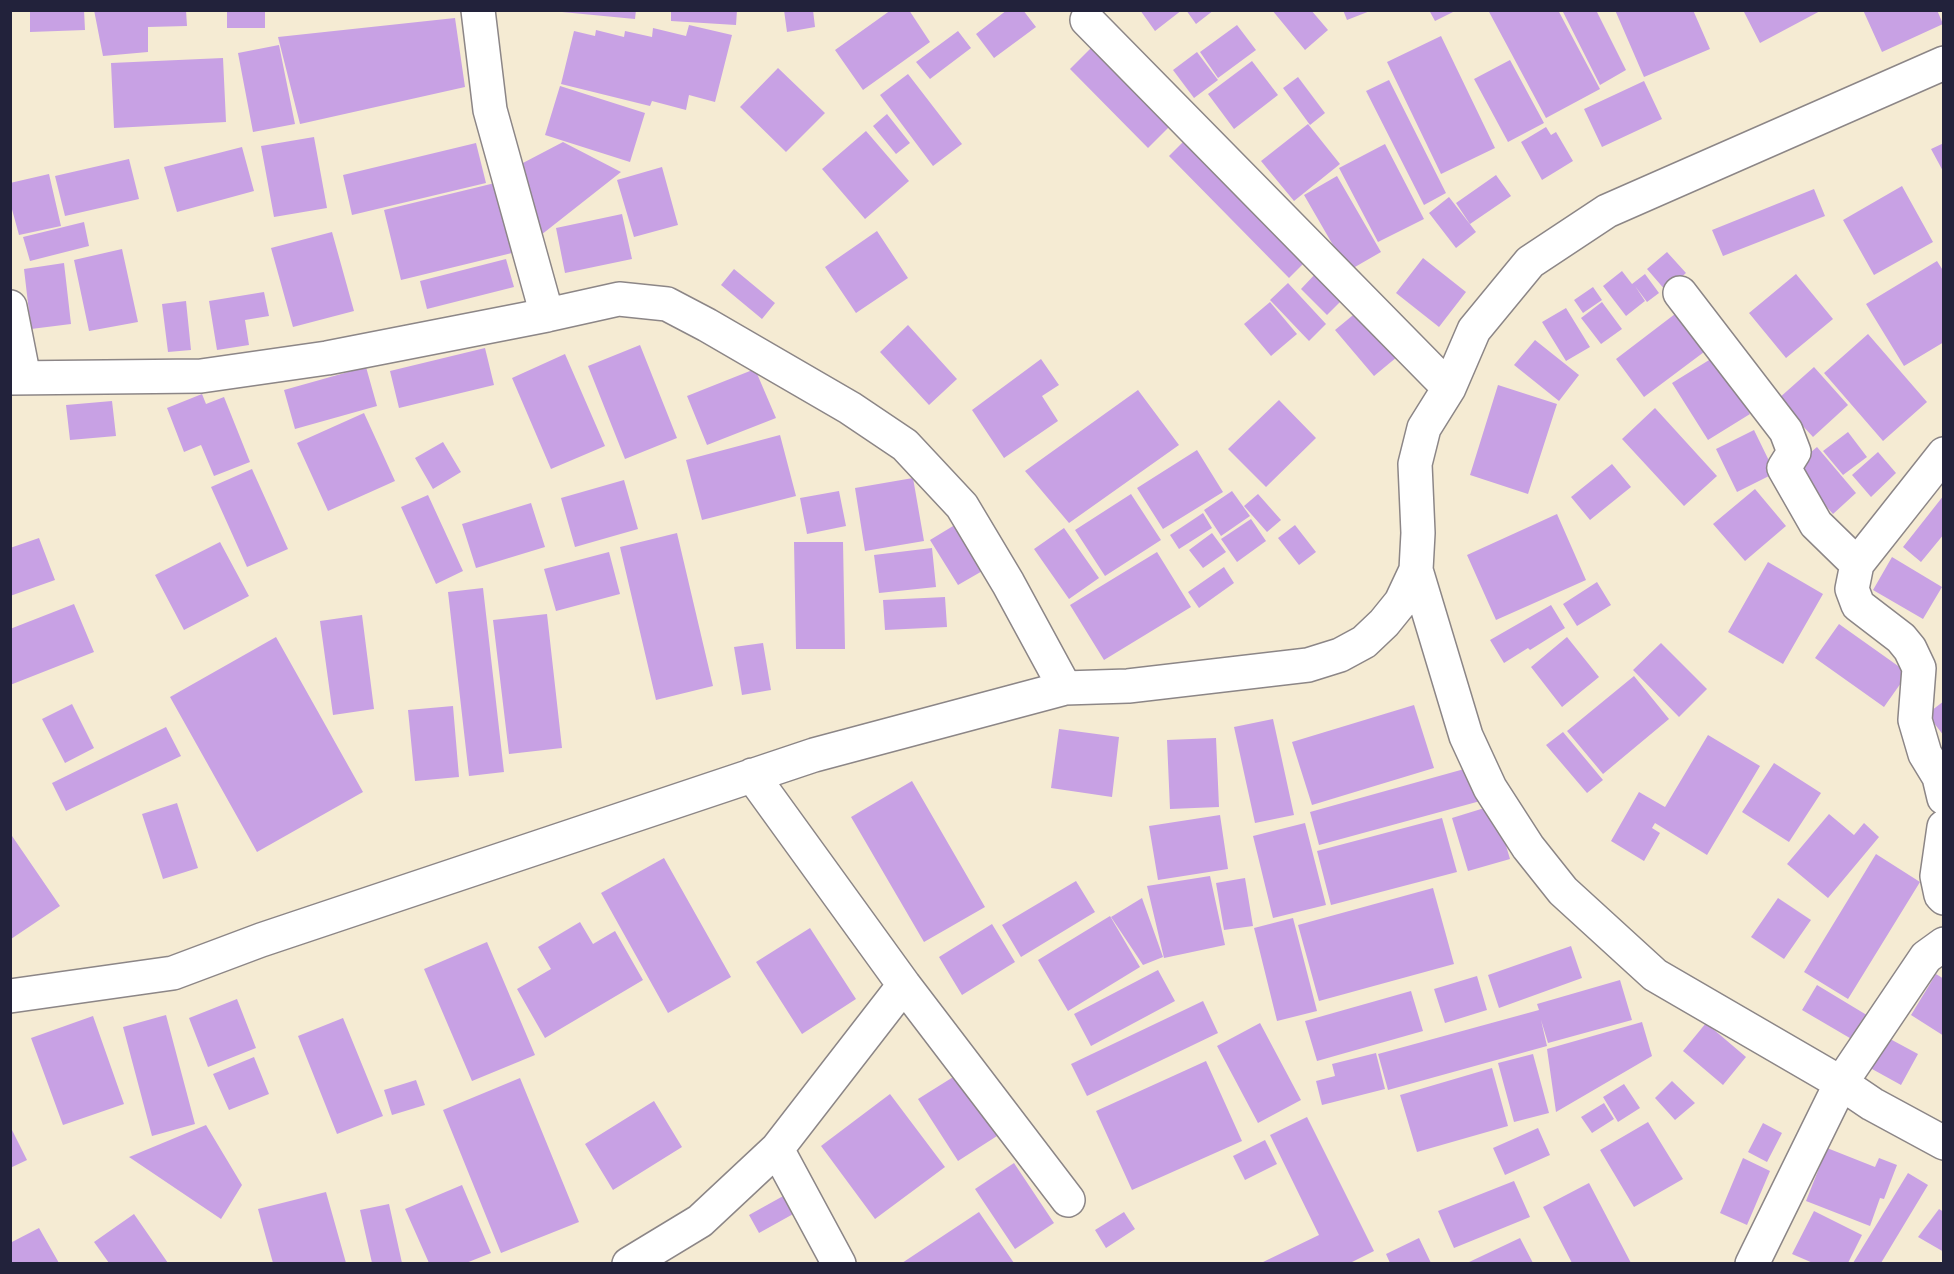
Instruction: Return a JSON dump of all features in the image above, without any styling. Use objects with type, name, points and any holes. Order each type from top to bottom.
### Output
[{"type":"street","points":[[478,10],[490,110],[547,315]]},
{"type":"street","points":[[1087,20],[1449,388]]},
{"type":"street","points":[[1944,63],[1618,206],[1530,261],[1473,330],[1449,388],[1424,428],[1415,464],[1418,533],[1416,570],[1466,736],[1490,788],[1528,847],[1563,891],[1655,975],[1841,1083],[1872,1104],[1944,1143]]},
{"type":"street","points":[[1680,293],[1786,430],[1794,452],[1785,468],[1816,524],[1857,564]]},
{"type":"street","points":[[10,307],[17,378],[201,376],[327,358],[619,299],[667,304],[850,408],[905,445],[962,506],[1008,583],[1065,688]]},
{"type":"street","points":[[1944,454],[1857,564],[1852,589],[1858,605],[1900,638],[1910,649],[1919,668],[1915,720],[1925,754],[1939,777],[1944,798]]},
{"type":"street","points":[[10,996],[173,973],[261,940],[814,754],[1065,688],[1128,686],[1297,666],[1340,655],[1364,642],[1384,623],[1401,602],[1416,570]]},
{"type":"street","points":[[752,775],[904,985],[1068,1200]]},
{"type":"street","points":[[1944,827],[1937,876],[1941,895],[1944,898]]},
{"type":"street","points":[[1752,1263],[1841,1083],[1926,957],[1944,944]]},
{"type":"street","points":[[629,1263],[700,1221],[777,1149],[904,985]]},
{"type":"street","points":[[777,1149],[839,1263]]},
{"type":"building","points":[[30,10],[84,10],[85,30],[30,32]]},
{"type":"building","points":[[94,10],[186,10],[187,26],[148,27],[148,52],[103,56]]},
{"type":"building","points":[[227,10],[265,10],[265,28],[227,28]]},
{"type":"building","points":[[562,10],[636,10],[635,19],[562,12]]},
{"type":"building","points":[[671,10],[737,10],[736,25],[671,21]]},
{"type":"building","points":[[784,10],[813,10],[815,27],[787,32]]},
{"type":"building","points":[[891,10],[909,10],[930,42],[863,90],[835,50]]},
{"type":"building","points":[[1007,10],[1023,10],[1036,27],[994,58],[976,34]]},
{"type":"building","points":[[1140,10],[1182,10],[1155,31]]},
{"type":"building","points":[[1186,10],[1214,10],[1196,24]]},
{"type":"building","points":[[1272,10],[1311,10],[1328,30],[1305,50]]},
{"type":"building","points":[[1343,10],[1370,10],[1370,11],[1347,20]]},
{"type":"building","points":[[1429,10],[1457,10],[1435,21]]},
{"type":"building","points":[[1488,10],[1558,10],[1600,89],[1546,118]]},
{"type":"building","points":[[1562,10],[1596,10],[1626,70],[1600,85]]},
{"type":"building","points":[[1615,10],[1693,10],[1710,49],[1644,77]]},
{"type":"building","points":[[1743,10],[1822,10],[1760,43]]},
{"type":"building","points":[[1863,10],[1937,10],[1943,24],[1882,52]]},
{"type":"building","points":[[455,18],[465,87],[300,124],[278,37]]},
{"type":"building","points":[[689,25],[732,35],[715,102],[689,95],[686,110],[652,101],[650,106],[561,84],[574,31],[595,36],[596,30],[624,37],[625,31],[652,37],[653,28],[686,36]]},
{"type":"building","points":[[1237,25],[1256,50],[1218,78],[1200,52]]},
{"type":"building","points":[[958,31],[971,48],[930,79],[916,62]]},
{"type":"building","points":[[1441,36],[1495,148],[1441,174],[1387,62]]},
{"type":"building","points":[[1097,42],[1175,121],[1148,148],[1070,69]]},
{"type":"building","points":[[279,45],[295,124],[253,132],[238,53]]},
{"type":"building","points":[[1197,52],[1218,80],[1194,98],[1173,70]]},
{"type":"building","points":[[223,58],[226,122],[114,128],[111,63]]},
{"type":"building","points":[[1510,60],[1544,123],[1508,142],[1474,79]]},
{"type":"building","points":[[1252,61],[1278,95],[1234,129],[1208,94]]},
{"type":"building","points":[[778,68],[825,113],[786,152],[740,107]]},
{"type":"building","points":[[908,74],[962,144],[933,166],[880,95]]},
{"type":"building","points":[[1298,77],[1325,113],[1310,125],[1283,88]]},
{"type":"building","points":[[1389,80],[1446,193],[1424,205],[1366,91]]},
{"type":"building","points":[[1644,81],[1662,119],[1602,147],[1584,109]]},
{"type":"building","points":[[560,86],[645,113],[630,162],[545,135]]},
{"type":"building","points":[[887,114],[910,143],[896,154],[873,126]]},
{"type":"building","points":[[1308,124],[1340,164],[1294,201],[1261,161]]},
{"type":"building","points":[[1546,127],[1551,135],[1556,132],[1573,161],[1542,180],[1521,142]]},
{"type":"building","points":[[866,131],[909,181],[865,219],[822,169]]},
{"type":"building","points":[[1189,136],[1309,258],[1289,278],[1169,156]]},
{"type":"building","points":[[314,137],[327,208],[274,217],[261,146]]},
{"type":"building","points":[[563,142],[621,172],[541,235],[521,164]]},
{"type":"building","points":[[476,143],[486,183],[352,215],[343,175]]},
{"type":"building","points":[[1944,143],[1944,173],[1931,149]]},
{"type":"building","points":[[1385,144],[1424,219],[1378,242],[1339,168]]},
{"type":"building","points":[[242,147],[254,191],[177,212],[164,167]]},
{"type":"building","points":[[129,159],[139,199],[65,216],[55,176]]},
{"type":"building","points":[[662,167],[678,225],[634,237],[617,180]]},
{"type":"building","points":[[49,174],[61,226],[19,235],[10,202],[10,183]]},
{"type":"building","points":[[1496,175],[1511,196],[1470,224],[1456,203]]},
{"type":"building","points":[[1337,176],[1381,252],[1348,271],[1304,195]]},
{"type":"building","points":[[499,182],[516,252],[401,280],[384,210]]},
{"type":"building","points":[[1902,186],[1933,242],[1874,275],[1843,220]]},
{"type":"building","points":[[1814,189],[1825,216],[1723,256],[1712,230]]},
{"type":"building","points":[[1449,197],[1476,232],[1456,248],[1429,213]]},
{"type":"building","points":[[622,214],[632,259],[565,273],[556,228]]},
{"type":"building","points":[[84,222],[89,246],[30,261],[23,237]]},
{"type":"building","points":[[877,231],[908,278],[856,313],[825,267]]},
{"type":"building","points":[[332,232],[354,311],[293,327],[271,248]]},
{"type":"building","points":[[122,249],[138,322],[89,331],[74,260]]},
{"type":"building","points":[[1667,252],[1686,273],[1666,291],[1647,269]]},
{"type":"building","points":[[1423,258],[1466,292],[1439,327],[1396,293]]},
{"type":"building","points":[[506,259],[514,287],[427,309],[420,281]]},
{"type":"building","points":[[1937,261],[1944,272],[1944,342],[1904,366],[1866,304]]},
{"type":"building","points":[[64,263],[71,324],[31,329],[24,269]]},
{"type":"building","points":[[734,269],[775,303],[762,319],[721,285]]},
{"type":"building","points":[[1318,271],[1344,298],[1327,315],[1301,289]]},
{"type":"building","points":[[1622,271],[1632,284],[1645,274],[1659,293],[1647,302],[1635,286],[1645,301],[1626,316],[1603,286]]},
{"type":"building","points":[[1796,274],[1833,319],[1786,358],[1749,313]]},
{"type":"building","points":[[1288,283],[1326,324],[1309,341],[1270,300]]},
{"type":"building","points":[[1593,287],[1602,300],[1583,313],[1574,300]]},
{"type":"building","points":[[264,292],[269,316],[245,320],[249,345],[217,350],[209,301]]},
{"type":"building","points":[[186,301],[191,350],[168,352],[162,304]]},
{"type":"building","points":[[1270,302],[1297,334],[1271,356],[1244,324]]},
{"type":"building","points":[[1602,302],[1622,329],[1601,344],[1581,318]]},
{"type":"building","points":[[1566,308],[1590,347],[1566,361],[1542,322]]},
{"type":"building","points":[[1358,311],[1397,357],[1374,376],[1335,330]]},
{"type":"building","points":[[1675,314],[1704,352],[1644,397],[1616,359]]},
{"type":"building","points":[[908,325],[957,379],[929,405],[880,352]]},
{"type":"building","points":[[1868,334],[1927,402],[1883,441],[1824,373]]},
{"type":"building","points":[[1535,340],[1579,375],[1559,401],[1514,365]]},
{"type":"building","points":[[640,345],[677,438],[625,459],[588,366]]},
{"type":"building","points":[[485,348],[494,385],[399,408],[390,371]]},
{"type":"building","points":[[565,354],[605,446],[551,469],[512,378]]},
{"type":"building","points":[[1714,357],[1750,414],[1708,440],[1672,383]]},
{"type":"building","points":[[1041,359],[1059,385],[1042,396],[1058,421],[1004,458],[972,410]]},
{"type":"building","points":[[366,367],[377,406],[295,429],[284,390]]},
{"type":"building","points":[[1814,367],[1848,405],[1813,437],[1778,399]]},
{"type":"building","points":[[755,369],[776,418],[707,445],[687,396]]},
{"type":"building","points":[[1498,385],[1557,404],[1528,494],[1470,475]]},
{"type":"building","points":[[1138,390],[1179,445],[1069,523],[1025,471]]},
{"type":"building","points":[[202,394],[206,404],[224,397],[250,462],[214,476],[201,445],[184,452],[167,408]]},
{"type":"building","points":[[1279,400],[1316,438],[1266,487],[1228,449]]},
{"type":"building","points":[[112,401],[116,436],[70,440],[66,405]]},
{"type":"building","points":[[1655,408],[1717,476],[1684,506],[1622,439]]},
{"type":"building","points":[[364,413],[395,481],[328,511],[297,443]]},
{"type":"building","points":[[1754,430],[1775,473],[1737,492],[1716,449]]},
{"type":"building","points":[[1848,432],[1867,457],[1843,475],[1823,451]]},
{"type":"building","points":[[780,435],[796,496],[702,520],[686,460]]},
{"type":"building","points":[[443,442],[461,472],[433,489],[415,458]]},
{"type":"building","points":[[1817,447],[1856,493],[1833,514],[1792,468]]},
{"type":"building","points":[[1197,450],[1223,492],[1163,529],[1137,488]]},
{"type":"building","points":[[1878,452],[1896,473],[1871,497],[1852,475]]},
{"type":"building","points":[[1612,464],[1631,487],[1590,520],[1571,497]]},
{"type":"building","points":[[252,469],[288,549],[247,567],[211,487]]},
{"type":"building","points":[[913,478],[924,541],[865,551],[855,488]]},
{"type":"building","points":[[624,480],[638,529],[575,547],[561,498]]},
{"type":"building","points":[[1755,489],[1786,526],[1745,561],[1713,524]]},
{"type":"building","points":[[839,491],[846,526],[807,534],[800,498]]},
{"type":"building","points":[[1232,491],[1250,516],[1221,536],[1204,510]]},
{"type":"building","points":[[1131,494],[1161,540],[1105,576],[1075,530]]},
{"type":"building","points":[[1258,494],[1281,520],[1267,532],[1244,506]]},
{"type":"building","points":[[428,495],[463,571],[436,584],[401,507]]},
{"type":"building","points":[[1944,495],[1944,534],[1921,562],[1903,547]]},
{"type":"building","points":[[531,503],[545,547],[476,568],[462,524]]},
{"type":"building","points":[[1203,513],[1212,528],[1179,549],[1170,535]]},
{"type":"building","points":[[1557,514],[1586,580],[1496,620],[1467,555]]},
{"type":"building","points":[[1251,519],[1266,541],[1237,562],[1221,539]]},
{"type":"building","points":[[963,520],[991,566],[958,585],[930,540]]},
{"type":"building","points":[[1295,525],[1316,552],[1299,565],[1278,538]]},
{"type":"building","points":[[1064,528],[1099,578],[1069,599],[1034,549]]},
{"type":"building","points":[[677,533],[713,686],[656,700],[620,547]]},
{"type":"building","points":[[1212,533],[1226,552],[1203,568],[1189,550]]},
{"type":"building","points":[[39,538],[55,580],[10,596],[10,548]]},
{"type":"building","points":[[220,542],[249,596],[184,630],[155,575]]},
{"type":"building","points":[[794,542],[843,542],[845,649],[796,649]]},
{"type":"building","points":[[932,548],[936,587],[879,593],[874,555]]},
{"type":"building","points":[[609,552],[620,594],[556,611],[544,569]]},
{"type":"building","points":[[1157,552],[1191,607],[1104,660],[1070,605]]},
{"type":"building","points":[[1892,557],[1942,587],[1923,619],[1873,590]]},
{"type":"building","points":[[1768,562],[1823,594],[1783,664],[1728,632]]},
{"type":"building","points":[[1224,567],[1234,583],[1199,608],[1188,592]]},
{"type":"building","points":[[1597,582],[1611,605],[1577,626],[1563,604]]},
{"type":"building","points":[[483,588],[504,772],[469,776],[448,592]]},
{"type":"building","points":[[945,597],[947,627],[885,630],[883,600]]},
{"type":"building","points":[[74,604],[94,652],[10,685],[10,629]]},
{"type":"building","points":[[1551,605],[1565,628],[1504,663],[1490,640]]},
{"type":"building","points":[[547,614],[562,748],[509,754],[493,620]]},
{"type":"building","points":[[362,615],[374,709],[333,715],[320,621]]},
{"type":"building","points":[[1839,624],[1908,673],[1884,707],[1815,658]]},
{"type":"building","points":[[276,637],[363,792],[257,852],[170,697]]},
{"type":"building","points":[[1567,637],[1599,677],[1562,707],[1531,667]]},
{"type":"building","points":[[763,643],[771,690],[742,695],[734,647]]},
{"type":"building","points":[[1661,643],[1707,689],[1679,717],[1633,670]]},
{"type":"building","points":[[1634,676],[1669,719],[1603,774],[1567,731]]},
{"type":"building","points":[[1944,701],[1944,736],[1927,714]]},
{"type":"building","points":[[72,704],[94,748],[65,763],[42,719]]},
{"type":"building","points":[[1414,705],[1434,768],[1312,805],[1292,742]]},
{"type":"building","points":[[453,706],[459,777],[415,781],[408,710]]},
{"type":"building","points":[[1273,719],[1294,815],[1255,823],[1234,727]]},
{"type":"building","points":[[166,727],[181,756],[66,811],[52,783]]},
{"type":"building","points":[[1059,729],[1119,737],[1112,797],[1051,788]]},
{"type":"building","points":[[1563,732],[1603,780],[1587,793],[1546,745]]},
{"type":"building","points":[[1708,735],[1760,766],[1707,855],[1655,823],[1652,828],[1660,833],[1644,861],[1611,841],[1639,792],[1665,807]]},
{"type":"building","points":[[1216,738],[1219,807],[1170,809],[1167,740]]},
{"type":"building","points":[[1774,763],[1821,793],[1789,842],[1742,812]]},
{"type":"building","points":[[1475,766],[1484,800],[1319,845],[1310,812]]},
{"type":"building","points":[[912,781],[985,907],[924,942],[851,817]]},
{"type":"building","points":[[177,803],[198,868],[163,879],[142,814]]},
{"type":"building","points":[[1494,805],[1510,859],[1468,871],[1452,818]]},
{"type":"building","points":[[1829,814],[1854,835],[1864,823],[1879,837],[1828,898],[1787,864]]},
{"type":"building","points":[[1220,815],[1228,869],[1158,880],[1149,826]]},
{"type":"building","points":[[1442,818],[1457,872],[1331,905],[1317,851]]},
{"type":"building","points":[[1305,823],[1326,905],[1273,918],[1253,836]]},
{"type":"building","points":[[10,833],[60,906],[11,939],[10,937]]},
{"type":"building","points":[[1876,854],[1920,882],[1848,999],[1804,972]]},
{"type":"building","points":[[664,858],[731,977],[668,1013],[601,893]]},
{"type":"building","points":[[1210,876],[1225,945],[1164,958],[1147,886]]},
{"type":"building","points":[[1245,878],[1253,926],[1224,930],[1216,883]]},
{"type":"building","points":[[1076,881],[1095,912],[1021,957],[1002,925]]},
{"type":"building","points":[[1433,888],[1454,964],[1319,1001],[1298,925]]},
{"type":"building","points":[[1142,898],[1163,957],[1143,965],[1111,917]]},
{"type":"building","points":[[1778,898],[1811,920],[1784,959],[1751,937]]},
{"type":"building","points":[[1110,916],[1140,967],[1068,1011],[1038,960]]},
{"type":"building","points":[[1293,918],[1317,1011],[1277,1021],[1254,928]]},
{"type":"building","points":[[580,922],[593,944],[615,931],[643,980],[545,1038],[517,989],[551,969],[538,947]]},
{"type":"building","points":[[992,924],[1015,962],[962,995],[939,957]]},
{"type":"building","points":[[810,928],[856,999],[802,1034],[756,962]]},
{"type":"building","points":[[487,942],[535,1055],[472,1081],[424,969]]},
{"type":"building","points":[[1571,946],[1582,978],[1499,1008],[1488,975]]},
{"type":"building","points":[[1158,970],[1175,1001],[1091,1046],[1074,1014]]},
{"type":"building","points":[[1936,974],[1944,979],[1944,1036],[1911,1015]]},
{"type":"building","points":[[1477,976],[1487,1010],[1445,1023],[1434,989]]},
{"type":"building","points":[[1620,980],[1632,1020],[1548,1043],[1541,1020],[1547,1046],[1388,1090],[1378,1054],[1539,1010],[1537,1004]]},
{"type":"building","points":[[1817,985],[1875,1020],[1860,1044],[1802,1010]]},
{"type":"building","points":[[1411,991],[1423,1031],[1317,1061],[1305,1021]]},
{"type":"building","points":[[237,999],[256,1048],[208,1067],[189,1018]]},
{"type":"building","points":[[1203,1001],[1218,1033],[1087,1096],[1071,1064]]},
{"type":"building","points":[[166,1015],[195,1124],[152,1136],[123,1027]]},
{"type":"building","points":[[93,1016],[124,1104],[63,1125],[31,1038]]},
{"type":"building","points":[[343,1018],[383,1116],[337,1134],[298,1036]]},
{"type":"building","points":[[1642,1022],[1652,1056],[1556,1112],[1547,1049]]},
{"type":"building","points":[[1260,1023],[1301,1100],[1258,1123],[1217,1046]]},
{"type":"building","points":[[1706,1023],[1746,1057],[1723,1085],[1683,1051]]},
{"type":"building","points":[[1879,1033],[1918,1054],[1901,1085],[1863,1064]]},
{"type":"building","points":[[1376,1053],[1385,1089],[1322,1105],[1316,1081],[1335,1076],[1332,1064]]},
{"type":"building","points":[[1533,1054],[1549,1113],[1514,1122],[1498,1063]]},
{"type":"building","points":[[254,1057],[269,1094],[229,1110],[213,1074]]},
{"type":"building","points":[[1206,1061],[1242,1141],[1132,1190],[1096,1111]]},
{"type":"building","points":[[1492,1068],[1508,1126],[1417,1152],[1400,1095]]},
{"type":"building","points":[[958,1074],[997,1136],[958,1161],[918,1099]]},
{"type":"building","points":[[520,1078],[579,1222],[501,1253],[443,1110]]},
{"type":"building","points":[[416,1080],[425,1105],[392,1115],[384,1090]]},
{"type":"building","points":[[1672,1081],[1695,1103],[1675,1120],[1655,1098]]},
{"type":"building","points":[[1624,1084],[1640,1108],[1618,1122],[1603,1097]]},
{"type":"building","points":[[890,1094],[945,1167],[875,1219],[821,1146]]},
{"type":"building","points":[[654,1101],[682,1147],[613,1190],[585,1144]]},
{"type":"building","points":[[1604,1103],[1614,1119],[1592,1133],[1581,1117]]},
{"type":"building","points":[[1307,1117],[1374,1251],[1350,1263],[1261,1263],[1319,1235],[1270,1135]]},
{"type":"building","points":[[1648,1122],[1683,1179],[1634,1207],[1600,1150]]},
{"type":"building","points":[[1763,1123],[1782,1133],[1767,1162],[1748,1152]]},
{"type":"building","points":[[206,1125],[242,1185],[221,1219],[129,1157]]},
{"type":"building","points":[[10,1126],[27,1160],[10,1168]]},
{"type":"building","points":[[1538,1128],[1550,1155],[1505,1175],[1493,1148]]},
{"type":"building","points":[[1265,1140],[1277,1164],[1245,1180],[1233,1156]]},
{"type":"building","points":[[1827,1148],[1875,1167],[1879,1158],[1897,1165],[1884,1199],[1880,1198],[1870,1226],[1806,1201]]},
{"type":"building","points":[[1743,1158],[1770,1171],[1747,1225],[1720,1213]]},
{"type":"building","points":[[1014,1163],[1054,1223],[1015,1249],[975,1189]]},
{"type":"building","points":[[1908,1173],[1928,1185],[1881,1263],[1853,1263]]},
{"type":"building","points":[[1514,1181],[1530,1217],[1454,1248],[1438,1211]]},
{"type":"building","points":[[1589,1183],[1631,1263],[1572,1263],[1543,1207]]},
{"type":"building","points":[[462,1185],[491,1253],[466,1263],[429,1263],[405,1209]]},
{"type":"building","points":[[794,1190],[804,1208],[759,1233],[749,1215]]},
{"type":"building","points":[[326,1192],[346,1263],[273,1263],[258,1209]]},
{"type":"building","points":[[389,1204],[402,1263],[372,1263],[360,1210]]},
{"type":"building","points":[[1939,1209],[1944,1212],[1944,1252],[1918,1237]]},
{"type":"building","points":[[1814,1211],[1862,1235],[1848,1263],[1813,1263],[1792,1254]]},
{"type":"building","points":[[979,1212],[1014,1263],[902,1263]]},
{"type":"building","points":[[1124,1212],[1135,1229],[1106,1248],[1095,1230]]},
{"type":"building","points":[[134,1214],[168,1263],[109,1263],[94,1242]]},
{"type":"building","points":[[39,1228],[59,1263],[10,1263],[10,1243]]},
{"type":"building","points":[[1419,1238],[1431,1263],[1390,1263],[1386,1254]]},
{"type":"building","points":[[1520,1238],[1533,1263],[1467,1263]]}]
